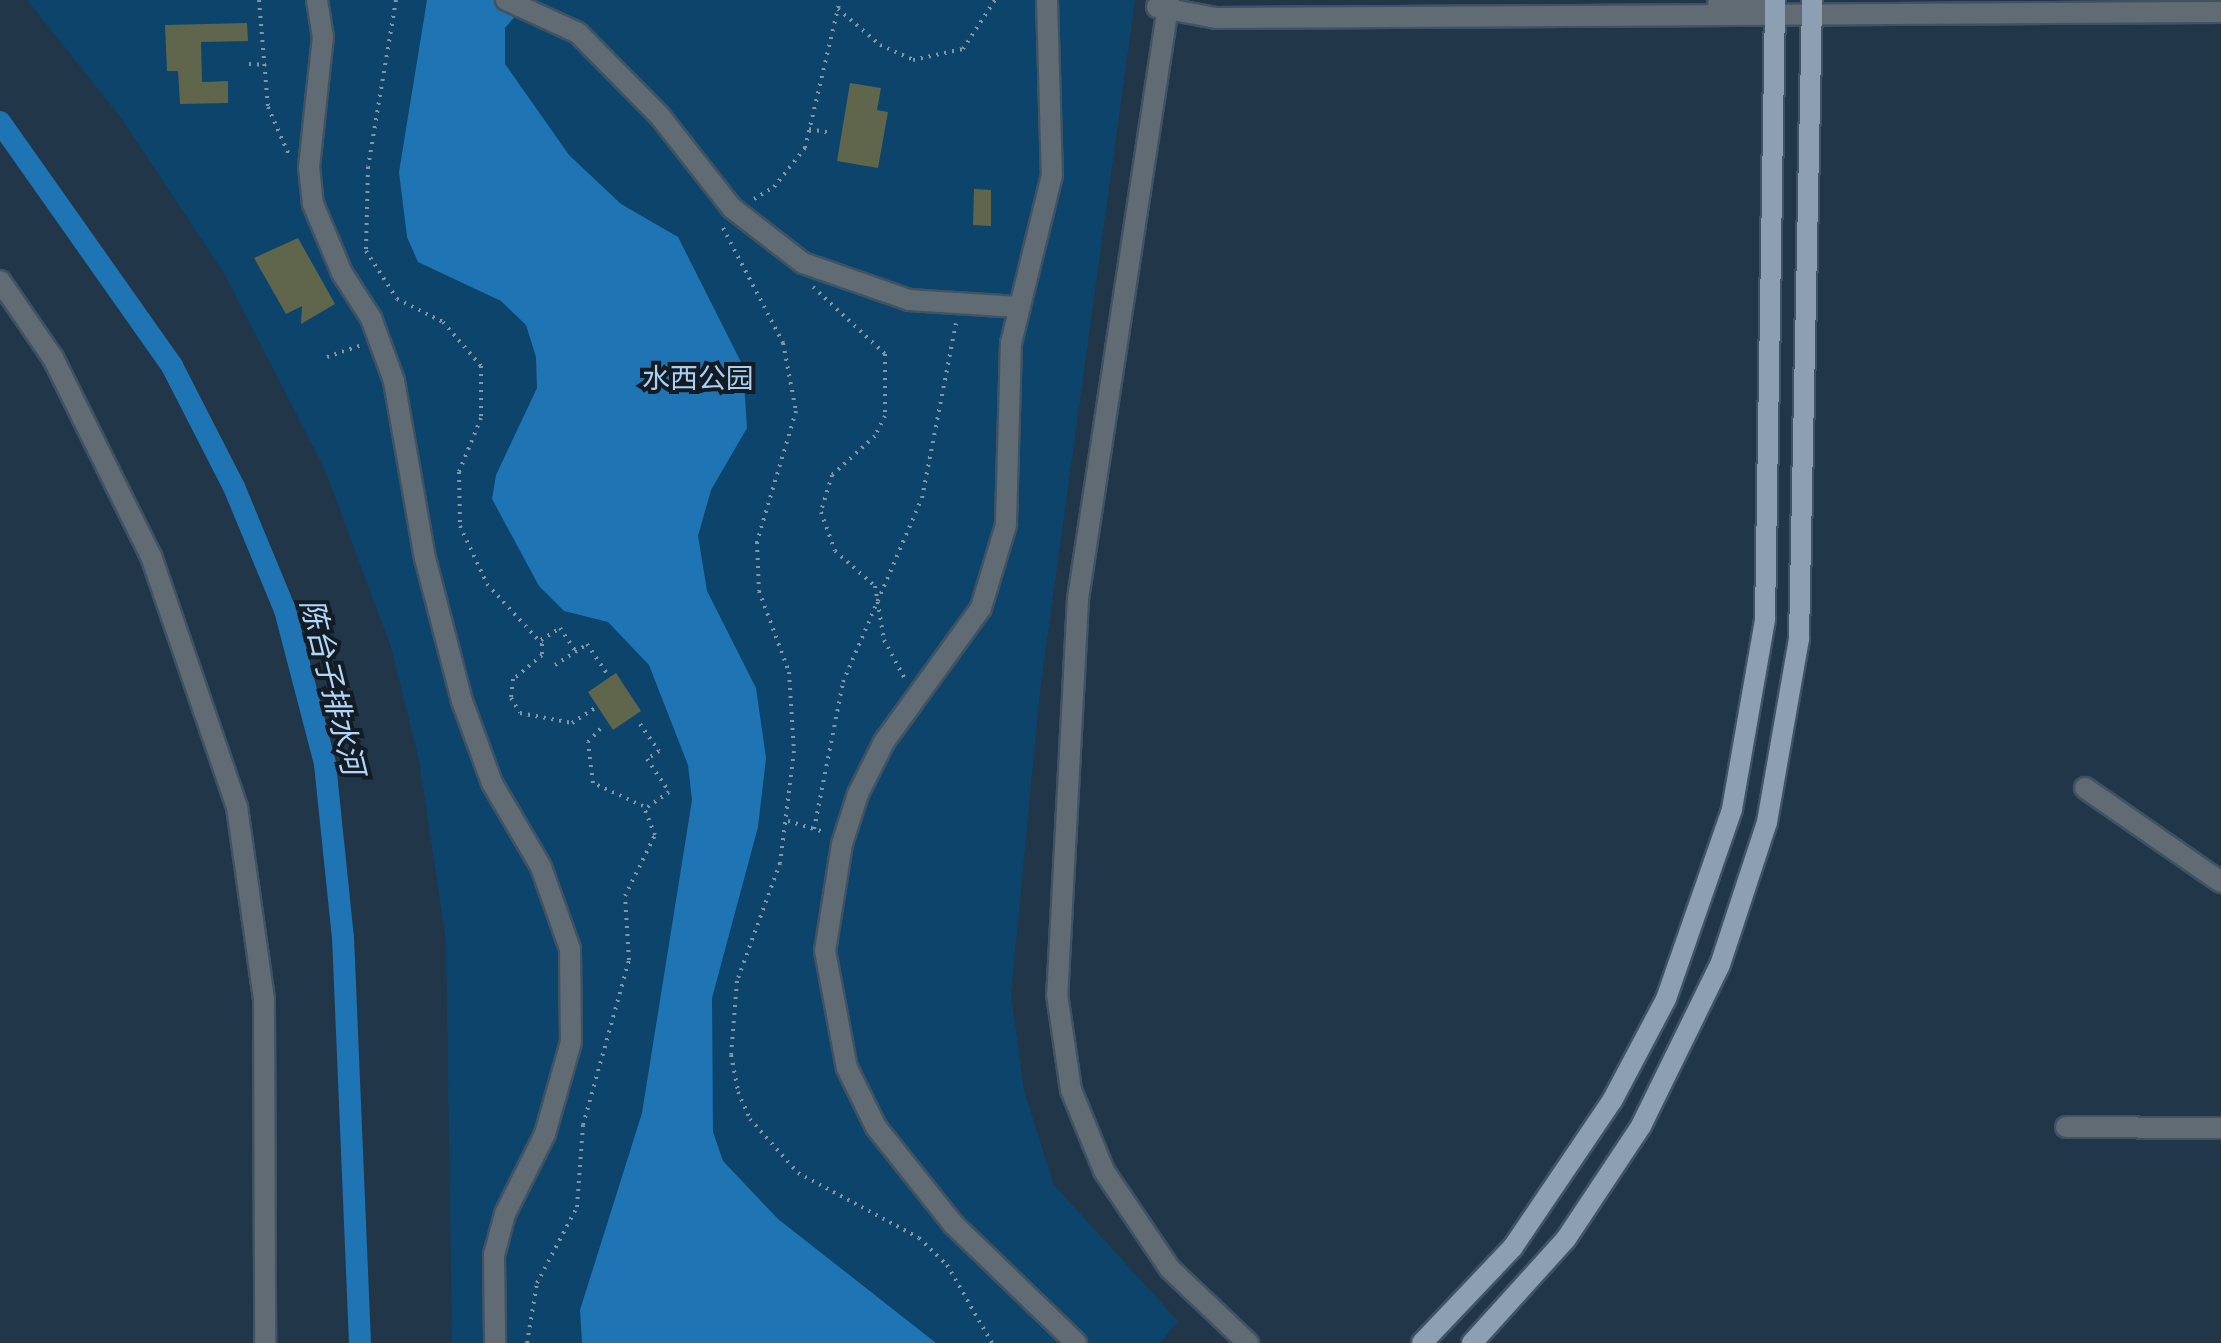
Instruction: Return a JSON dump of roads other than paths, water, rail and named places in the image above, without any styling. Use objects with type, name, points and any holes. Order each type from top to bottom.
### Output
[{"type":"main road","points":[[1422,1343],[1513,1247],[1612,1101],[1666,999],[1732,809],[1765,619],[1770,5]]},
{"type":"main road","points":[[1472,1343],[1566,1239],[1641,1126],[1720,965],[1767,822],[1799,639],[1812,8]]},
{"type":"street","points":[[317,0],[323,36],[309,176],[322,231],[377,332],[394,381],[425,558],[462,701],[492,783],[541,867],[570,949],[571,1042],[545,1134],[505,1214],[494,1255],[495,1343]]},
{"type":"street","points":[[506,0],[536,9],[598,54],[732,208],[803,263],[851,284],[957,307],[1018,307]]},
{"type":"street","points":[[1047,0],[1052,175],[1018,307],[1009,386],[1012,471],[995,571],[981,608],[884,742],[843,838],[825,951],[847,1068],[876,1127],[925,1190],[1076,1343]]},
{"type":"street","points":[[1166,3],[1216,18],[1770,5],[2221,12]]},
{"type":"street","points":[[1166,3],[1078,512],[1046,998],[1063,1097],[1102,1192],[1175,1293],[1230,1343]]},
{"type":"street","points":[[1166,3],[1079,585],[1057,994],[1071,1090],[1104,1171],[1170,1269],[1248,1343]]},
{"type":"street","points":[[0,281],[53,358],[151,556],[237,807],[264,1000],[265,1343]]},
{"type":"street","points":[[2085,788],[2221,882]]},
{"type":"street","points":[[2066,1127],[2221,1128]]},
{"type":"waterway","name":"陈台子排水河","points":[[0,122],[172,366],[234,487],[285,610],[325,764],[343,937],[360,1343]]},
{"type":"park label","name":"水西公园","points":[[698,379]]}]
